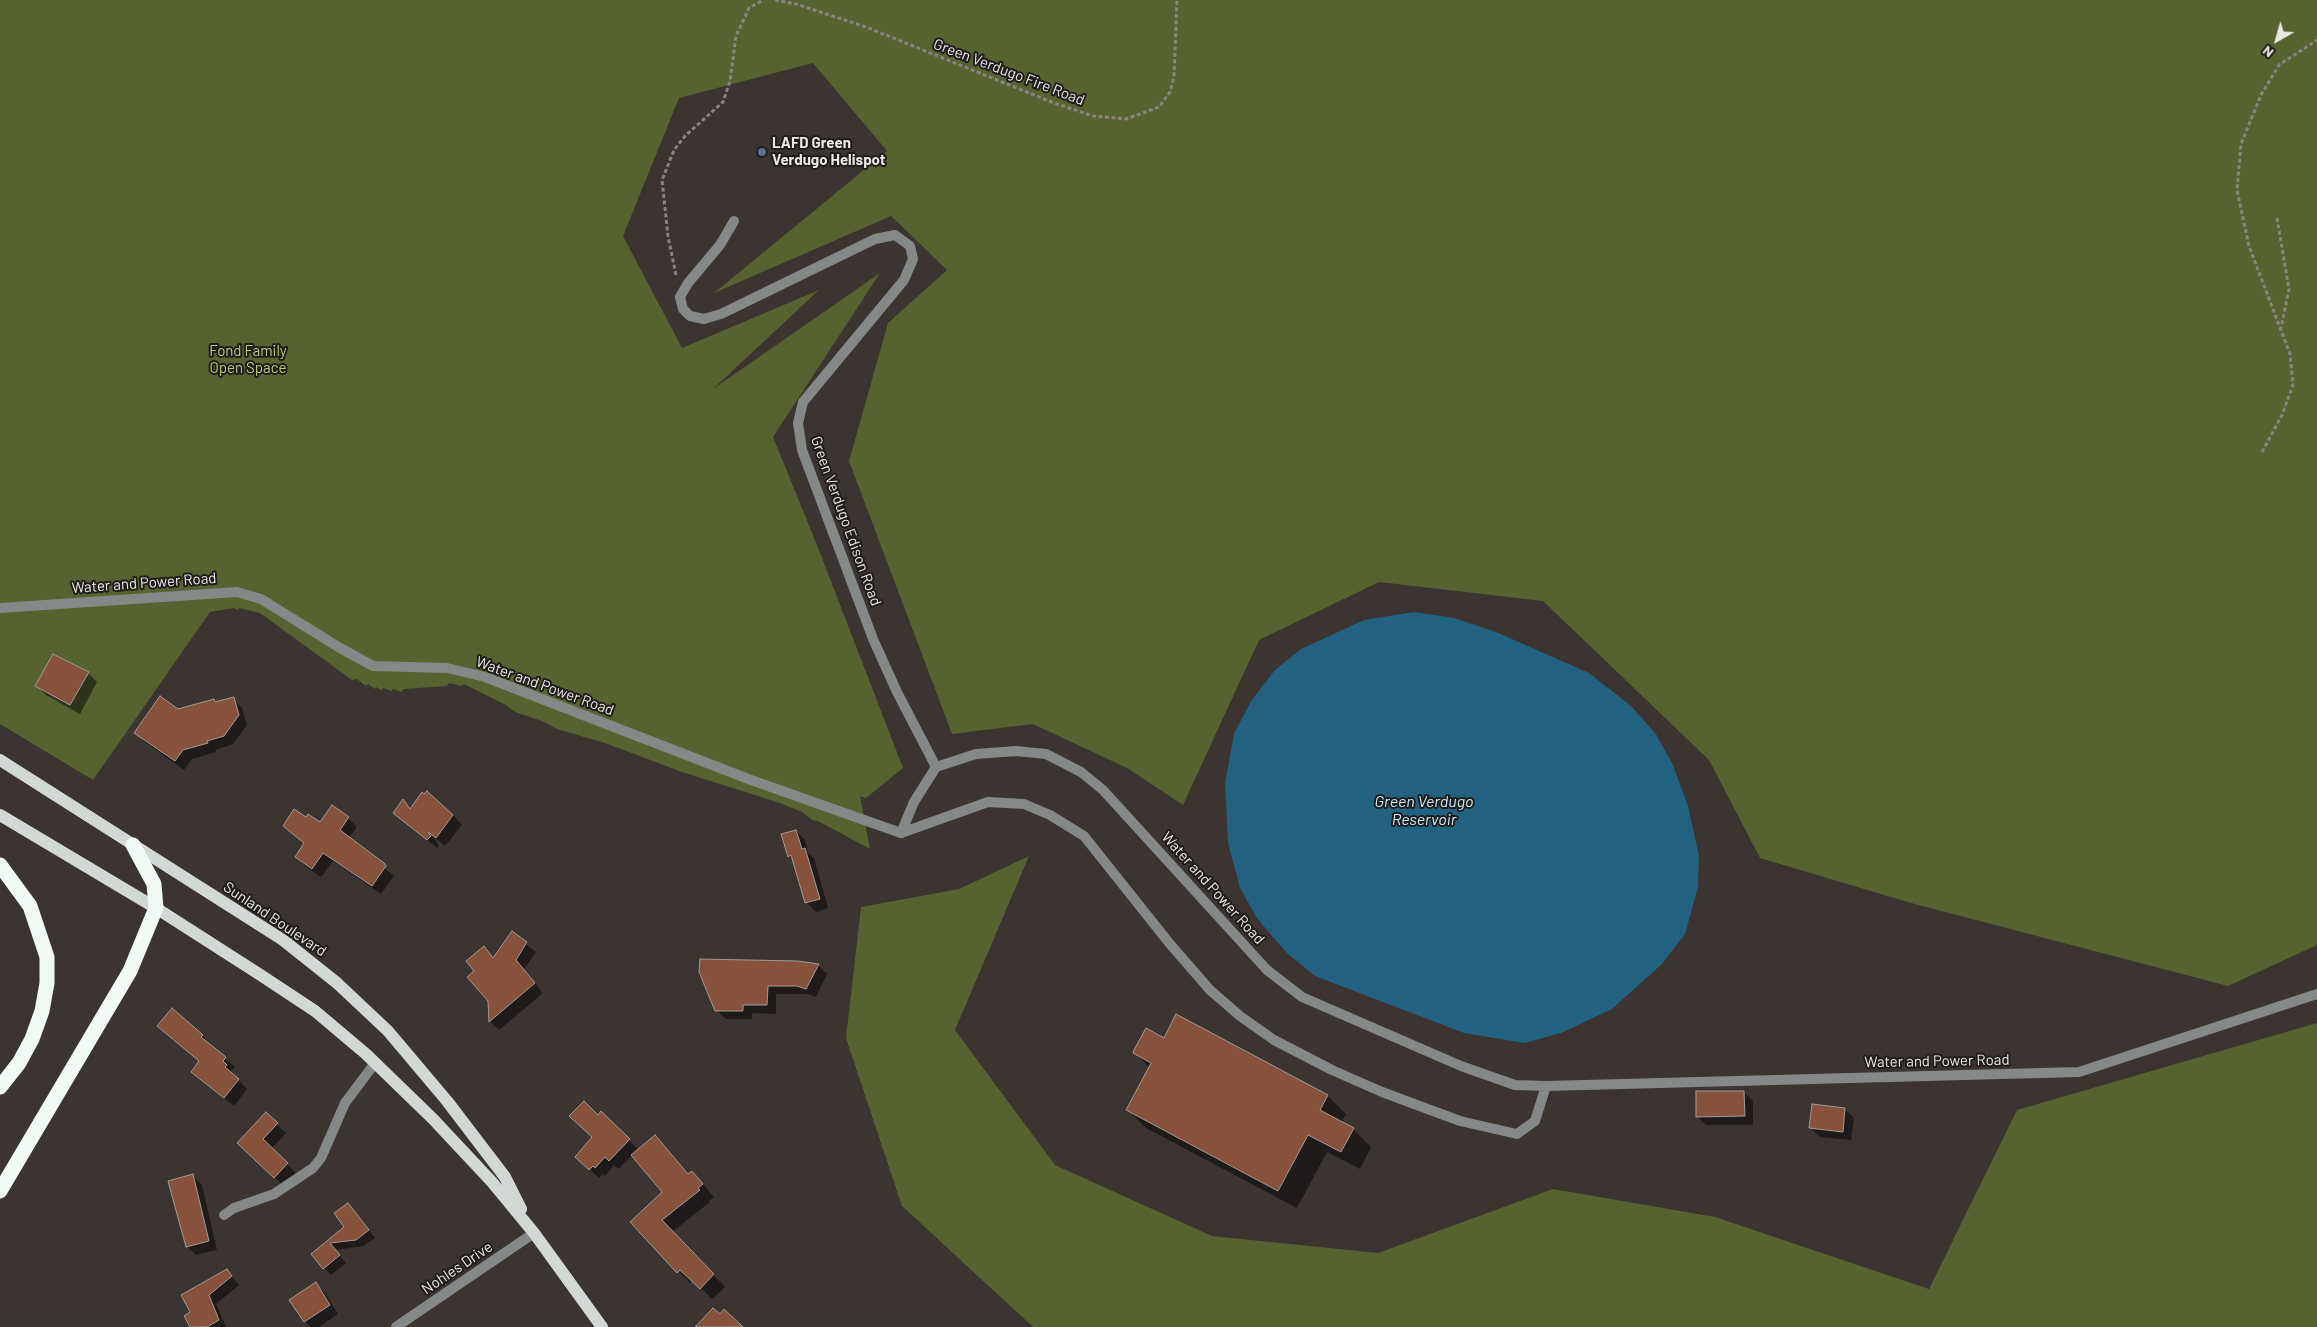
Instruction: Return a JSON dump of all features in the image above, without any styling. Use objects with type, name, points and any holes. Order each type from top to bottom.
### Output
[{"type":"highway","points":[[0,1191],[130,971],[156,908],[154,884],[133,845]]},
{"type":"highway","points":[[0,865],[30,906],[47,957],[47,983],[42,1012],[36,1030],[19,1063],[0,1088]]},
{"type":"main road","name":"Sunland Boulevard","points":[[0,760],[283,940],[337,982],[388,1031],[447,1100],[505,1178],[534,1233]]},
{"type":"main road","name":"Sunland Boulevard","points":[[0,815],[156,908],[315,1011],[375,1063],[433,1119],[492,1182],[534,1233],[602,1327]]},
{"type":"street","points":[[680,297],[688,283],[720,246],[734,221]]},
{"type":"street","name":"Green Verdugo Edison Road","points":[[680,297],[683,309],[690,316],[704,319],[722,314],[876,238],[895,235],[910,246],[913,259],[904,280],[803,402],[798,423],[802,450],[873,639],[897,692],[936,767]]},
{"type":"street","name":"Water and Power Road","points":[[0,608],[237,592],[261,599],[373,666],[447,668],[484,677],[751,780],[902,834]]},
{"type":"street","name":"Water and Power Road","points":[[936,767],[976,754],[1016,751],[1046,754],[1081,772],[1103,790],[1267,970],[1302,997],[1461,1066],[1515,1085],[1546,1086],[2079,1072],[2317,994]]},
{"type":"street","points":[[902,834],[914,802],[936,767]]},
{"type":"street","points":[[902,834],[988,802],[1024,804],[1050,815],[1084,836],[1170,944],[1210,990],[1240,1016],[1274,1040],[1332,1070],[1382,1092],[1460,1121],[1517,1134],[1535,1122],[1546,1086]]},
{"type":"street","points":[[224,1215],[234,1208],[274,1194],[312,1168],[321,1158],[345,1103],[375,1063]]},
{"type":"street","name":"Nohles Drive","points":[[396,1327],[534,1233]]},
{"type":"path","points":[[680,297],[668,236],[662,180],[674,150],[685,136],[723,102],[730,81],[736,36],[749,8],[763,0]]},
{"type":"path","name":"Green Verdugo Fire Road","points":[[775,0],[796,4],[866,27],[1054,103],[1093,116],[1126,119],[1159,107],[1170,92],[1174,69],[1177,0]]},
{"type":"path","points":[[2262,452],[2282,415],[2293,385],[2290,354],[2249,246],[2237,190],[2241,144],[2261,95],[2279,65],[2317,40]]},
{"type":"path","points":[[2277,218],[2289,289],[2281,329]]},
{"type":"green space","name":"Fond Family Open Space","points":[[0,0],[2317,0],[2317,945],[2228,986],[1911,903],[1760,858],[1709,760],[1543,601],[1379,582],[1259,640],[1183,805],[1127,768],[1033,724],[952,734],[849,461],[888,323],[947,270],[891,216],[714,293],[887,151],[813,63],[679,98],[623,236],[682,348],[819,290],[713,389],[880,273],[773,437],[903,768],[866,798],[860,796],[870,849],[818,821],[812,820],[802,812],[780,803],[682,772],[605,743],[557,729],[542,721],[515,712],[506,705],[464,684],[462,686],[449,683],[447,686],[404,689],[402,692],[383,688],[381,690],[376,687],[375,689],[368,684],[366,686],[357,679],[352,680],[260,613],[239,608],[237,610],[234,608],[210,612],[93,780],[0,724]]},
{"type":"green space","points":[[1029,856],[955,1030],[1055,1165],[1212,1236],[1378,1253],[1553,1189],[1715,1217],[1929,1289],[2017,1110],[2317,1023],[2317,1327],[1033,1327],[902,1206],[846,1038],[861,907],[959,889]]},
{"type":"water","name":"Green Verdugo Reservoir","points":[[1414,612],[1454,618],[1496,632],[1589,673],[1631,706],[1656,734],[1673,765],[1688,806],[1699,856],[1698,887],[1685,934],[1662,964],[1612,1009],[1561,1033],[1524,1043],[1464,1033],[1315,976],[1288,954],[1271,935],[1257,918],[1240,888],[1228,843],[1225,783],[1234,734],[1251,701],[1275,670],[1301,649],[1364,620]]},
{"type":"building","points":[[53,654],[89,672],[70,705],[35,686]]},
{"type":"building","points":[[160,696],[178,709],[214,699],[215,702],[234,697],[239,715],[224,736],[183,750],[175,761],[134,733]]},
{"type":"building","points":[[427,791],[453,815],[436,838],[428,832],[431,836],[427,840],[393,813],[403,799],[410,809],[422,792],[424,794]]},
{"type":"building","points":[[332,805],[349,817],[340,830],[386,866],[372,886],[323,853],[312,869],[295,857],[304,843],[283,826],[294,809],[306,817],[308,814],[320,822]]},
{"type":"building","points":[[796,830],[802,849],[805,848],[820,899],[805,903],[791,855],[788,857],[781,834]]},
{"type":"building","points":[[512,931],[527,942],[516,960],[535,983],[489,1022],[488,1001],[467,977],[474,971],[466,961],[484,946],[493,958]]},
{"type":"building","points":[[700,959],[798,961],[819,964],[806,989],[797,986],[768,986],[767,1005],[743,1005],[743,1011],[715,1011],[699,972]]},
{"type":"building","points":[[172,1008],[203,1035],[201,1037],[226,1057],[223,1061],[227,1065],[225,1067],[239,1079],[224,1098],[191,1072],[199,1061],[157,1026]]},
{"type":"building","points":[[1176,1014],[1328,1095],[1320,1110],[1354,1128],[1341,1152],[1308,1135],[1278,1191],[1126,1110],[1151,1063],[1133,1053],[1134,1050],[1146,1028],[1164,1038]]},
{"type":"building","points":[[1696,1091],[1744,1091],[1745,1116],[1696,1117]]},
{"type":"building","points":[[584,1101],[598,1115],[601,1111],[630,1139],[609,1161],[605,1157],[595,1168],[593,1166],[589,1170],[575,1157],[592,1137],[569,1116]]},
{"type":"building","points":[[1812,1104],[1845,1108],[1843,1132],[1809,1128]]},
{"type":"building","points":[[266,1112],[278,1123],[263,1139],[288,1163],[274,1178],[237,1143]]},
{"type":"building","points":[[655,1135],[688,1174],[692,1171],[703,1184],[698,1188],[700,1190],[662,1220],[714,1274],[700,1289],[680,1270],[677,1273],[630,1222],[662,1192],[631,1155]]},
{"type":"building","points":[[193,1174],[209,1241],[186,1247],[168,1181]]},
{"type":"building","points":[[348,1203],[369,1230],[356,1240],[330,1243],[340,1255],[323,1269],[311,1254],[344,1227],[334,1213]]},
{"type":"building","points":[[227,1269],[232,1276],[209,1295],[219,1320],[207,1327],[190,1327],[184,1316],[190,1312],[181,1295]]},
{"type":"building","points":[[316,1282],[330,1305],[304,1322],[289,1300]]},
{"type":"building","points":[[713,1308],[720,1314],[724,1309],[743,1327],[695,1327]]},
{"type":"place","name":"LAFD Green Verdugo Helispot","points":[[762,152]]}]
